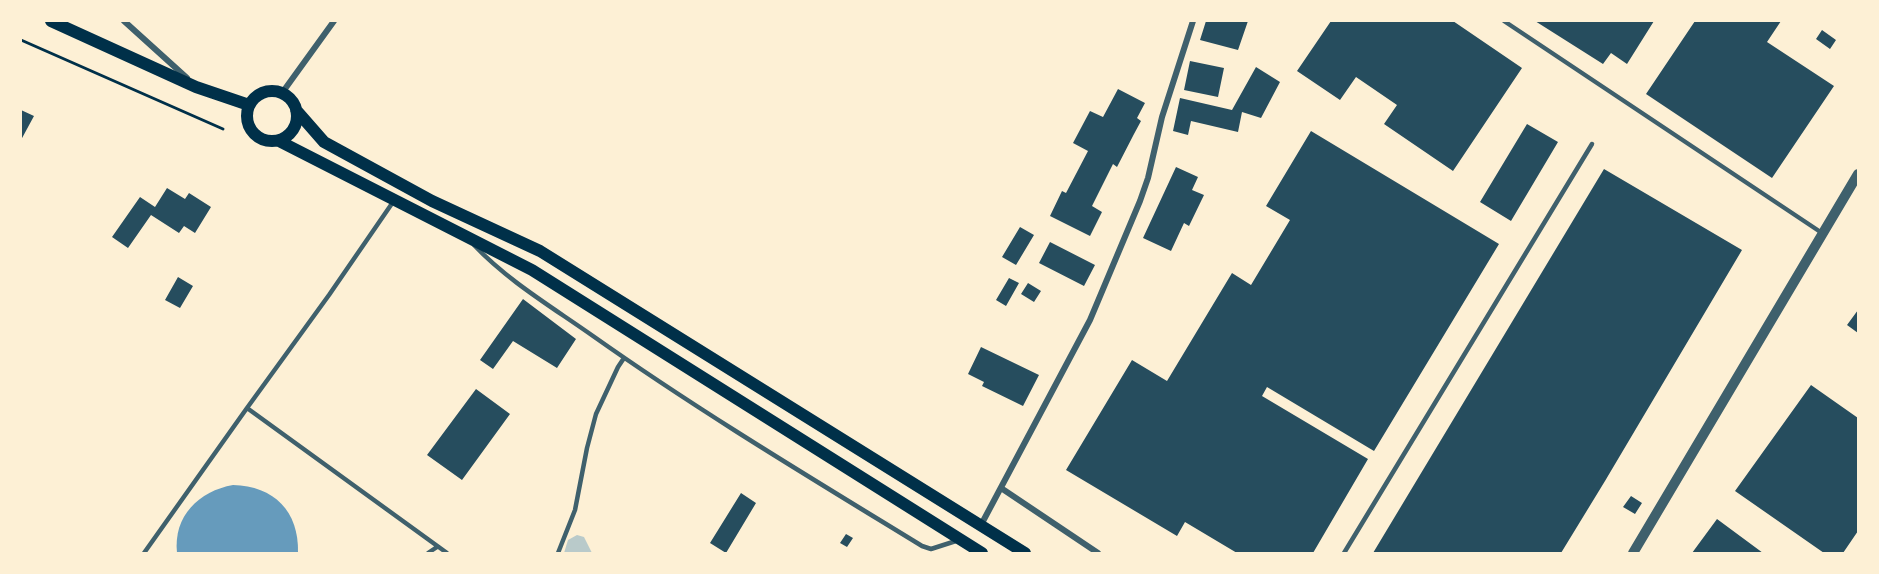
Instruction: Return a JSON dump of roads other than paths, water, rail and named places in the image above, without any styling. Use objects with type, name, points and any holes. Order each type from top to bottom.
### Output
[{"type":"main road","points":[[51,21],[196,87],[249,105]]},
{"type":"main road","points":[[264,92],[282,93],[293,102],[296,110],[297,121],[294,129],[287,137],[279,141],[266,141],[258,138],[247,123],[249,105],[253,99],[264,92]]},
{"type":"main road","points":[[296,110],[324,142],[432,201],[540,251],[1025,553]]},
{"type":"main road","points":[[279,141],[532,270],[982,553]]},
{"type":"street","points":[[124,21],[196,87]]},
{"type":"street","points":[[282,93],[334,21]]},
{"type":"street","points":[[981,525],[1090,320],[1148,178],[1162,117],[1193,21]]},
{"type":"street","points":[[1633,553],[1858,174]]},
{"type":"street","points":[[1001,488],[1098,553]]},
{"type":"lane","points":[[1504,21],[1822,233]]},
{"type":"lane","points":[[1344,553],[1592,144]]},
{"type":"lane","points":[[144,553],[395,200]]},
{"type":"lane","points":[[464,235],[498,269],[624,358],[922,546],[931,549],[960,539]]},
{"type":"lane","points":[[558,553],[574,510],[596,414],[624,358]]},
{"type":"lane","points":[[247,408],[447,553]]},
{"type":"lane","points":[[428,553],[437,547]]},
{"type":"water","points":[[233,485],[261,490],[281,504],[289,513],[294,525],[298,553],[177,553],[179,528],[191,507],[209,493]]}]
